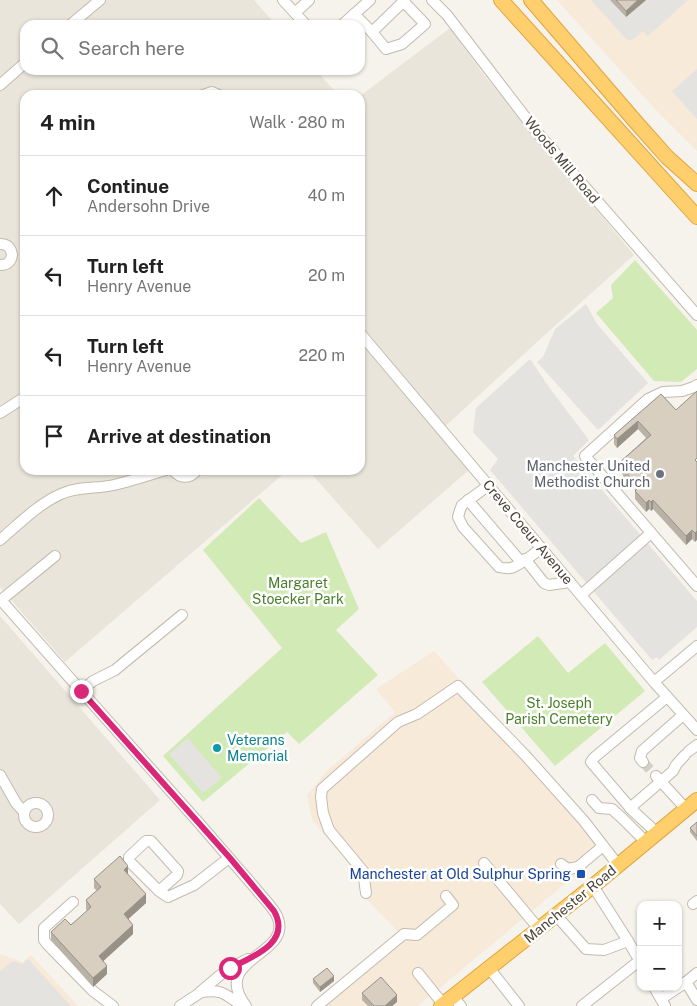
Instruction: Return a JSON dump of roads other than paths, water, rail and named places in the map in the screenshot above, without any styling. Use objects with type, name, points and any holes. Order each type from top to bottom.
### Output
[{"type":"highway","points":[[501,0],[697,217]]},
{"type":"highway","points":[[531,0],[635,121],[696,184]]},
{"type":"highway","points":[[672,189],[697,224]]},
{"type":"highway","name":"Manchester Road","points":[[449,1003],[488,968],[697,800]]},
{"type":"street","points":[[76,20],[100,0]]},
{"type":"street","points":[[283,0],[302,20]]},
{"type":"street","points":[[295,12],[309,0]]},
{"type":"street","points":[[347,20],[370,0]]},
{"type":"street","name":"Woods Mill Road","points":[[432,0],[447,15],[536,131],[697,315]]},
{"type":"street","points":[[365,25],[386,49],[402,44],[425,24],[404,1],[372,32]]},
{"type":"street","points":[[354,14],[360,20]]},
{"type":"street","points":[[0,85],[20,68]]},
{"type":"street","points":[[0,244],[10,248],[12,256],[9,262],[0,265]]},
{"type":"street","name":"Creve Coeur Avenue","points":[[365,339],[654,682],[697,730]]},
{"type":"street","points":[[697,385],[682,391],[663,392],[648,399],[585,456],[697,586]]},
{"type":"street","points":[[0,412],[20,400]]},
{"type":"street","points":[[0,540],[38,507],[63,493],[72,490],[113,485],[148,475]]},
{"type":"street","points":[[177,475],[186,477],[191,475]]},
{"type":"street","points":[[489,485],[462,505],[458,516],[463,527],[499,567],[506,569],[511,568],[542,548]]},
{"type":"street","points":[[468,500],[544,582],[549,585],[570,582]]},
{"type":"street","points":[[581,595],[651,533]]},
{"type":"street","points":[[55,556],[0,600],[230,858],[274,911],[279,922],[276,937],[261,953],[246,964],[237,978],[236,988],[246,1006]]},
{"type":"street","points":[[81,691],[93,681],[115,670],[182,615]]},
{"type":"street","points":[[654,682],[697,646]]},
{"type":"street","points":[[366,893],[363,871],[329,830],[323,813],[322,789],[398,722],[417,714],[458,686],[525,755],[584,821],[618,865]]},
{"type":"street","points":[[652,838],[630,808],[591,762],[593,758],[668,697]]},
{"type":"street","points":[[643,762],[640,758],[642,751],[684,715]]},
{"type":"street","points":[[630,808],[658,779],[673,771],[690,750]]},
{"type":"street","points":[[0,775],[16,803],[24,812]]},
{"type":"street","points":[[658,779],[686,809]]},
{"type":"street","points":[[592,800],[599,808],[612,809],[652,838]]},
{"type":"street","points":[[159,892],[177,875],[178,871],[151,841],[146,841],[129,857],[129,860],[159,892],[168,897],[194,885],[230,858]]},
{"type":"street","points":[[561,864],[568,869],[578,867],[603,846]]},
{"type":"street","points":[[484,863],[539,928]]},
{"type":"street","points":[[592,886],[637,957]]},
{"type":"street","points":[[318,1006],[404,934],[417,935],[453,905],[446,896]]},
{"type":"street","points":[[73,902],[44,928],[44,940],[93,991],[112,1006]]},
{"type":"street","points":[[556,915],[586,949],[604,950],[628,941]]},
{"type":"street","points":[[180,1006],[230,968],[261,953]]},
{"type":"street","points":[[582,1006],[637,964]]},
{"type":"street","points":[[488,968],[519,1006]]},
{"type":"street","points":[[200,992],[240,971]]},
{"type":"street","points":[[656,991],[663,1002],[697,973]]},
{"type":"street","points":[[418,974],[449,1003]]},
{"type":"street","points":[[686,982],[697,1000]]},
{"type":"street","points":[[200,992],[221,992],[242,1006]]},
{"type":"tunnel","points":[[643,762],[656,776]]},
{"type":"place","name":"Manchester United Methodist Church","points":[[660,474]]},
{"type":"place","name":"Veterans Memorial","points":[[217,748]]},
{"type":"place","name":"Manchester at Old Sulphur Spring","points":[[581,874]]},
{"type":"park label","name":"Margaret Stoecker Park","points":[[298,592]]},
{"type":"park label","name":"St. Joseph Parish Cemetery","points":[[559,712]]}]
